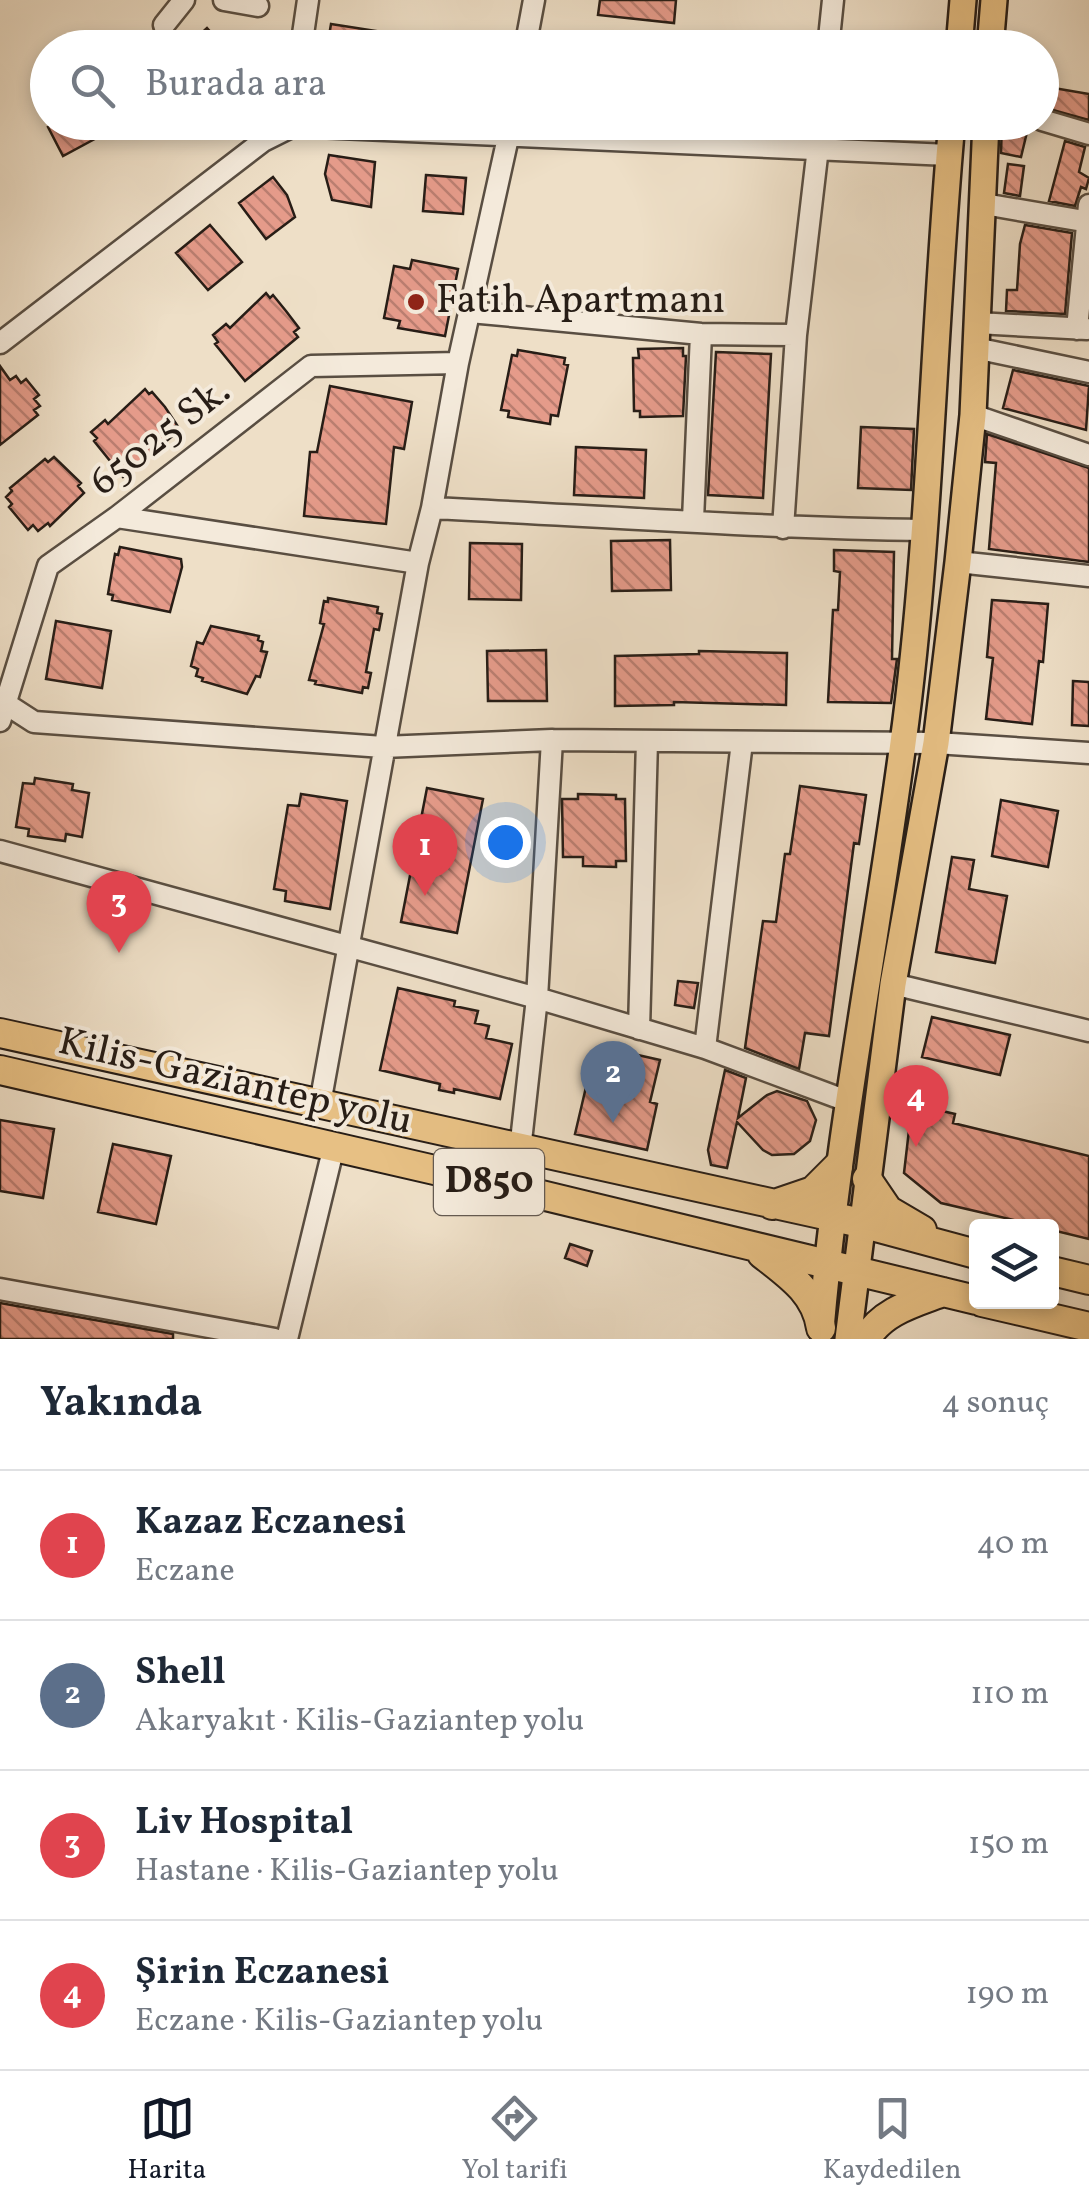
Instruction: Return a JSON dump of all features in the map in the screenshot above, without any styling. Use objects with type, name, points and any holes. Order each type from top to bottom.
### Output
[{"type":"highway","name":"Kilis-Gaziantep yolu","points":[[0,1032],[861,1224],[969,1252]]},
{"type":"highway","name":"Kilis-Gaziantep yolu","points":[[0,1070],[969,1298]]},
{"type":"highway","points":[[770,1205],[813,1191],[838,1166]]},
{"type":"highway","points":[[867,1180],[888,1210],[948,1247]]},
{"type":"highway","points":[[753,1248],[800,1283],[819,1314],[820,1334]]},
{"type":"highway","points":[[1059,1273],[1089,1280]]},
{"type":"highway","points":[[866,1339],[874,1324],[903,1306],[943,1292]]},
{"type":"highway","name":"Kilis-Gaziantep yolu","points":[[1013,1309],[1089,1327]]},
{"type":"main road","points":[[960,30],[963,0]]},
{"type":"main road","points":[[992,30],[994,0]]},
{"type":"main road","points":[[820,1334],[838,1166],[903,743],[926,530],[950,140]]},
{"type":"main road","points":[[848,1339],[893,984],[936,743],[958,562],[972,416],[986,140]]},
{"type":"street","points":[[164,25],[184,0]]},
{"type":"street","points":[[224,0],[258,6]]},
{"type":"street","points":[[303,30],[308,0]]},
{"type":"street","points":[[528,30],[534,0]]},
{"type":"street","points":[[830,30],[833,0]]},
{"type":"street","points":[[1059,125],[1089,134]]},
{"type":"street","points":[[0,342],[265,140]]},
{"type":"street","points":[[320,1104],[350,949],[382,747],[458,363],[508,140]]},
{"type":"street","points":[[671,140],[949,155]]},
{"type":"street","points":[[783,528],[796,335],[819,140]]},
{"type":"street","points":[[976,335],[1083,329],[1088,216],[984,204]]},
{"type":"street","points":[[470,312],[702,334],[796,335]]},
{"type":"street","points":[[694,520],[702,334]]},
{"type":"street","points":[[976,335],[1089,372]]},
{"type":"street","name":"65025 Sk.","points":[[1,707],[48,566],[311,366],[458,363]]},
{"type":"street","points":[[972,416],[1089,455]]},
{"type":"street","points":[[432,508],[783,528],[926,530]]},
{"type":"street","points":[[117,517],[418,564]]},
{"type":"street","points":[[958,562],[1089,576]]},
{"type":"street","points":[[1,707],[34,722],[382,747],[552,740],[936,743],[1089,754]]},
{"type":"street","points":[[520,1150],[537,998],[552,740]]},
{"type":"street","points":[[639,1028],[647,741]]},
{"type":"street","points":[[705,1048],[742,742]]},
{"type":"street","points":[[0,851],[639,1028],[848,1101]]},
{"type":"street","points":[[893,984],[1089,1031]]},
{"type":"street","points":[[287,1339],[334,1146]]},
{"type":"street","points":[[0,1288],[275,1339]]},
{"type":"building","points":[[600,0],[676,0],[674,23],[598,15]]},
{"type":"building","points":[[331,24],[370,30],[330,30]]},
{"type":"building","points":[[1059,89],[1089,94],[1089,120],[1059,112]]},
{"type":"building","points":[[55,140],[93,140],[63,156]]},
{"type":"building","points":[[1001,140],[1025,140],[1021,157],[1001,153]]},
{"type":"building","points":[[1065,141],[1085,147],[1079,172],[1089,178],[1086,189],[1081,187],[1075,206],[1049,201]]},
{"type":"building","points":[[329,155],[375,162],[371,207],[332,200],[325,174]]},
{"type":"building","points":[[1008,164],[1024,166],[1020,196],[1004,193]]},
{"type":"building","points":[[426,175],[466,178],[463,214],[423,211]]},
{"type":"building","points":[[273,177],[287,195],[295,217],[266,239],[239,203]]},
{"type":"building","points":[[210,225],[242,262],[208,290],[176,253]]},
{"type":"building","points":[[1025,225],[1072,233],[1065,314],[1006,311],[1007,290],[1017,290]]},
{"type":"building","name":"Fatih Apartmanı","points":[[412,260],[458,269],[445,336],[398,328],[400,321],[384,318],[394,266],[410,269]]},
{"type":"building","points":[[266,293],[270,298],[273,295],[299,328],[294,332],[298,337],[245,381],[215,344],[218,342],[213,335],[226,324],[230,328]]},
{"type":"building","points":[[683,348],[683,416],[640,417],[640,411],[634,411],[633,358],[639,358],[638,349]]},
{"type":"building","points":[[518,350],[565,358],[564,364],[568,365],[558,416],[551,415],[550,424],[508,417],[509,411],[501,410],[512,355],[517,356]]},
{"type":"building","points":[[716,352],[771,354],[763,498],[708,495]]},
{"type":"building","points":[[0,366],[10,380],[16,376],[21,383],[26,379],[39,395],[34,399],[40,406],[34,410],[38,415],[0,445]]},
{"type":"building","points":[[1013,370],[1089,386],[1086,430],[1003,408]]},
{"type":"building","points":[[330,386],[412,402],[404,449],[394,447],[386,524],[304,516],[310,452],[317,452]]},
{"type":"building","points":[[145,389],[165,407],[177,425],[172,428],[176,433],[123,477],[91,432],[105,420],[108,424]]},
{"type":"building","points":[[861,427],[914,429],[911,490],[858,488]]},
{"type":"building","points":[[987,434],[1089,468],[1089,562],[989,549],[996,463],[985,462]]},
{"type":"building","points":[[576,447],[646,450],[644,498],[574,495]]},
{"type":"building","points":[[54,457],[81,483],[78,486],[84,493],[50,526],[48,523],[38,531],[33,525],[28,530],[9,507],[12,504],[6,497],[12,491],[10,488],[45,459],[48,462]]},
{"type":"building","points":[[670,540],[671,590],[612,591],[611,541]]},
{"type":"building","points":[[470,543],[522,544],[521,600],[469,599]]},
{"type":"building","points":[[120,547],[181,559],[170,612],[112,600],[113,595],[108,594],[115,554],[118,555]]},
{"type":"building","points":[[834,550],[894,552],[892,659],[897,659],[891,703],[828,702],[833,610],[838,610],[840,572],[834,571]]},
{"type":"building","points":[[328,598],[378,607],[377,613],[382,614],[379,630],[374,629],[366,672],[371,673],[368,688],[363,687],[362,693],[309,680],[324,624],[320,623],[324,601],[328,602]]},
{"type":"building","points":[[992,600],[1048,604],[1032,724],[986,719],[993,658],[987,657]]},
{"type":"building","points":[[56,621],[111,631],[102,688],[46,679]]},
{"type":"building","points":[[211,626],[259,636],[258,640],[263,642],[261,651],[267,652],[260,677],[256,676],[247,694],[196,676],[198,669],[191,666],[197,642],[203,644]]},
{"type":"building","points":[[546,650],[547,701],[488,701],[487,651]]},
{"type":"building","points":[[699,651],[787,653],[786,705],[674,702],[615,706],[615,656]]},
{"type":"building","points":[[1073,681],[1089,682],[1089,726],[1072,725]]},
{"type":"building","points":[[35,778],[73,784],[72,790],[89,793],[82,837],[66,834],[65,841],[28,836],[29,829],[16,827],[23,783],[34,784]]},
{"type":"building","points":[[800,786],[866,795],[859,844],[854,843],[829,1036],[805,1033],[799,1069],[745,1048],[763,921],[776,922]]},
{"type":"building","points":[[427,788],[483,799],[457,933],[401,922]]},
{"type":"building","points":[[301,794],[347,801],[330,909],[285,901],[286,891],[274,889],[288,805],[299,806]]},
{"type":"building","points":[[578,794],[616,795],[616,799],[625,799],[626,861],[616,861],[616,867],[583,866],[583,857],[563,857],[562,799],[578,799]]},
{"type":"building","points":[[1001,800],[1058,811],[1048,867],[992,856]]},
{"type":"building","points":[[952,857],[974,860],[969,889],[1007,896],[995,963],[936,952]]},
{"type":"building","points":[[678,981],[698,983],[694,1008],[675,1005]]},
{"type":"building","points":[[398,988],[455,1001],[454,1006],[478,1011],[475,1023],[489,1026],[486,1038],[512,1044],[500,1099],[454,1089],[454,1093],[439,1090],[440,1084],[380,1070]]},
{"type":"building","points":[[932,1017],[1010,1035],[1000,1075],[922,1057]]},
{"type":"building","points":[[602,1047],[660,1060],[650,1102],[657,1104],[647,1150],[575,1134],[586,1087],[592,1089]]},
{"type":"building","points":[[725,1070],[746,1078],[738,1118],[777,1091],[807,1101],[816,1120],[810,1141],[794,1154],[772,1155],[737,1122],[727,1168],[711,1165],[708,1150]]},
{"type":"building","points":[[912,1104],[955,1114],[953,1123],[1089,1156],[1089,1239],[1059,1232],[1059,1219],[1009,1219],[941,1203],[904,1173]]},
{"type":"building","points":[[0,1120],[54,1129],[43,1198],[0,1191]]},
{"type":"building","points":[[113,1144],[171,1156],[156,1224],[98,1212]]},
{"type":"building","points":[[570,1244],[592,1251],[587,1266],[565,1258]]},
{"type":"building","points":[[0,1303],[173,1334],[173,1339],[0,1339]]},
{"type":"place","name":"Fatih Apartmanı","points":[[416,302]]},
{"type":"place","name":"Kazaz Eczanesi","points":[[425,896]]},
{"type":"place","name":"Liv Hospital","points":[[119,953]]},
{"type":"place","name":"Shell","points":[[613,1123]]},
{"type":"place","name":"Şirin Eczanesi","points":[[916,1147]]}]
